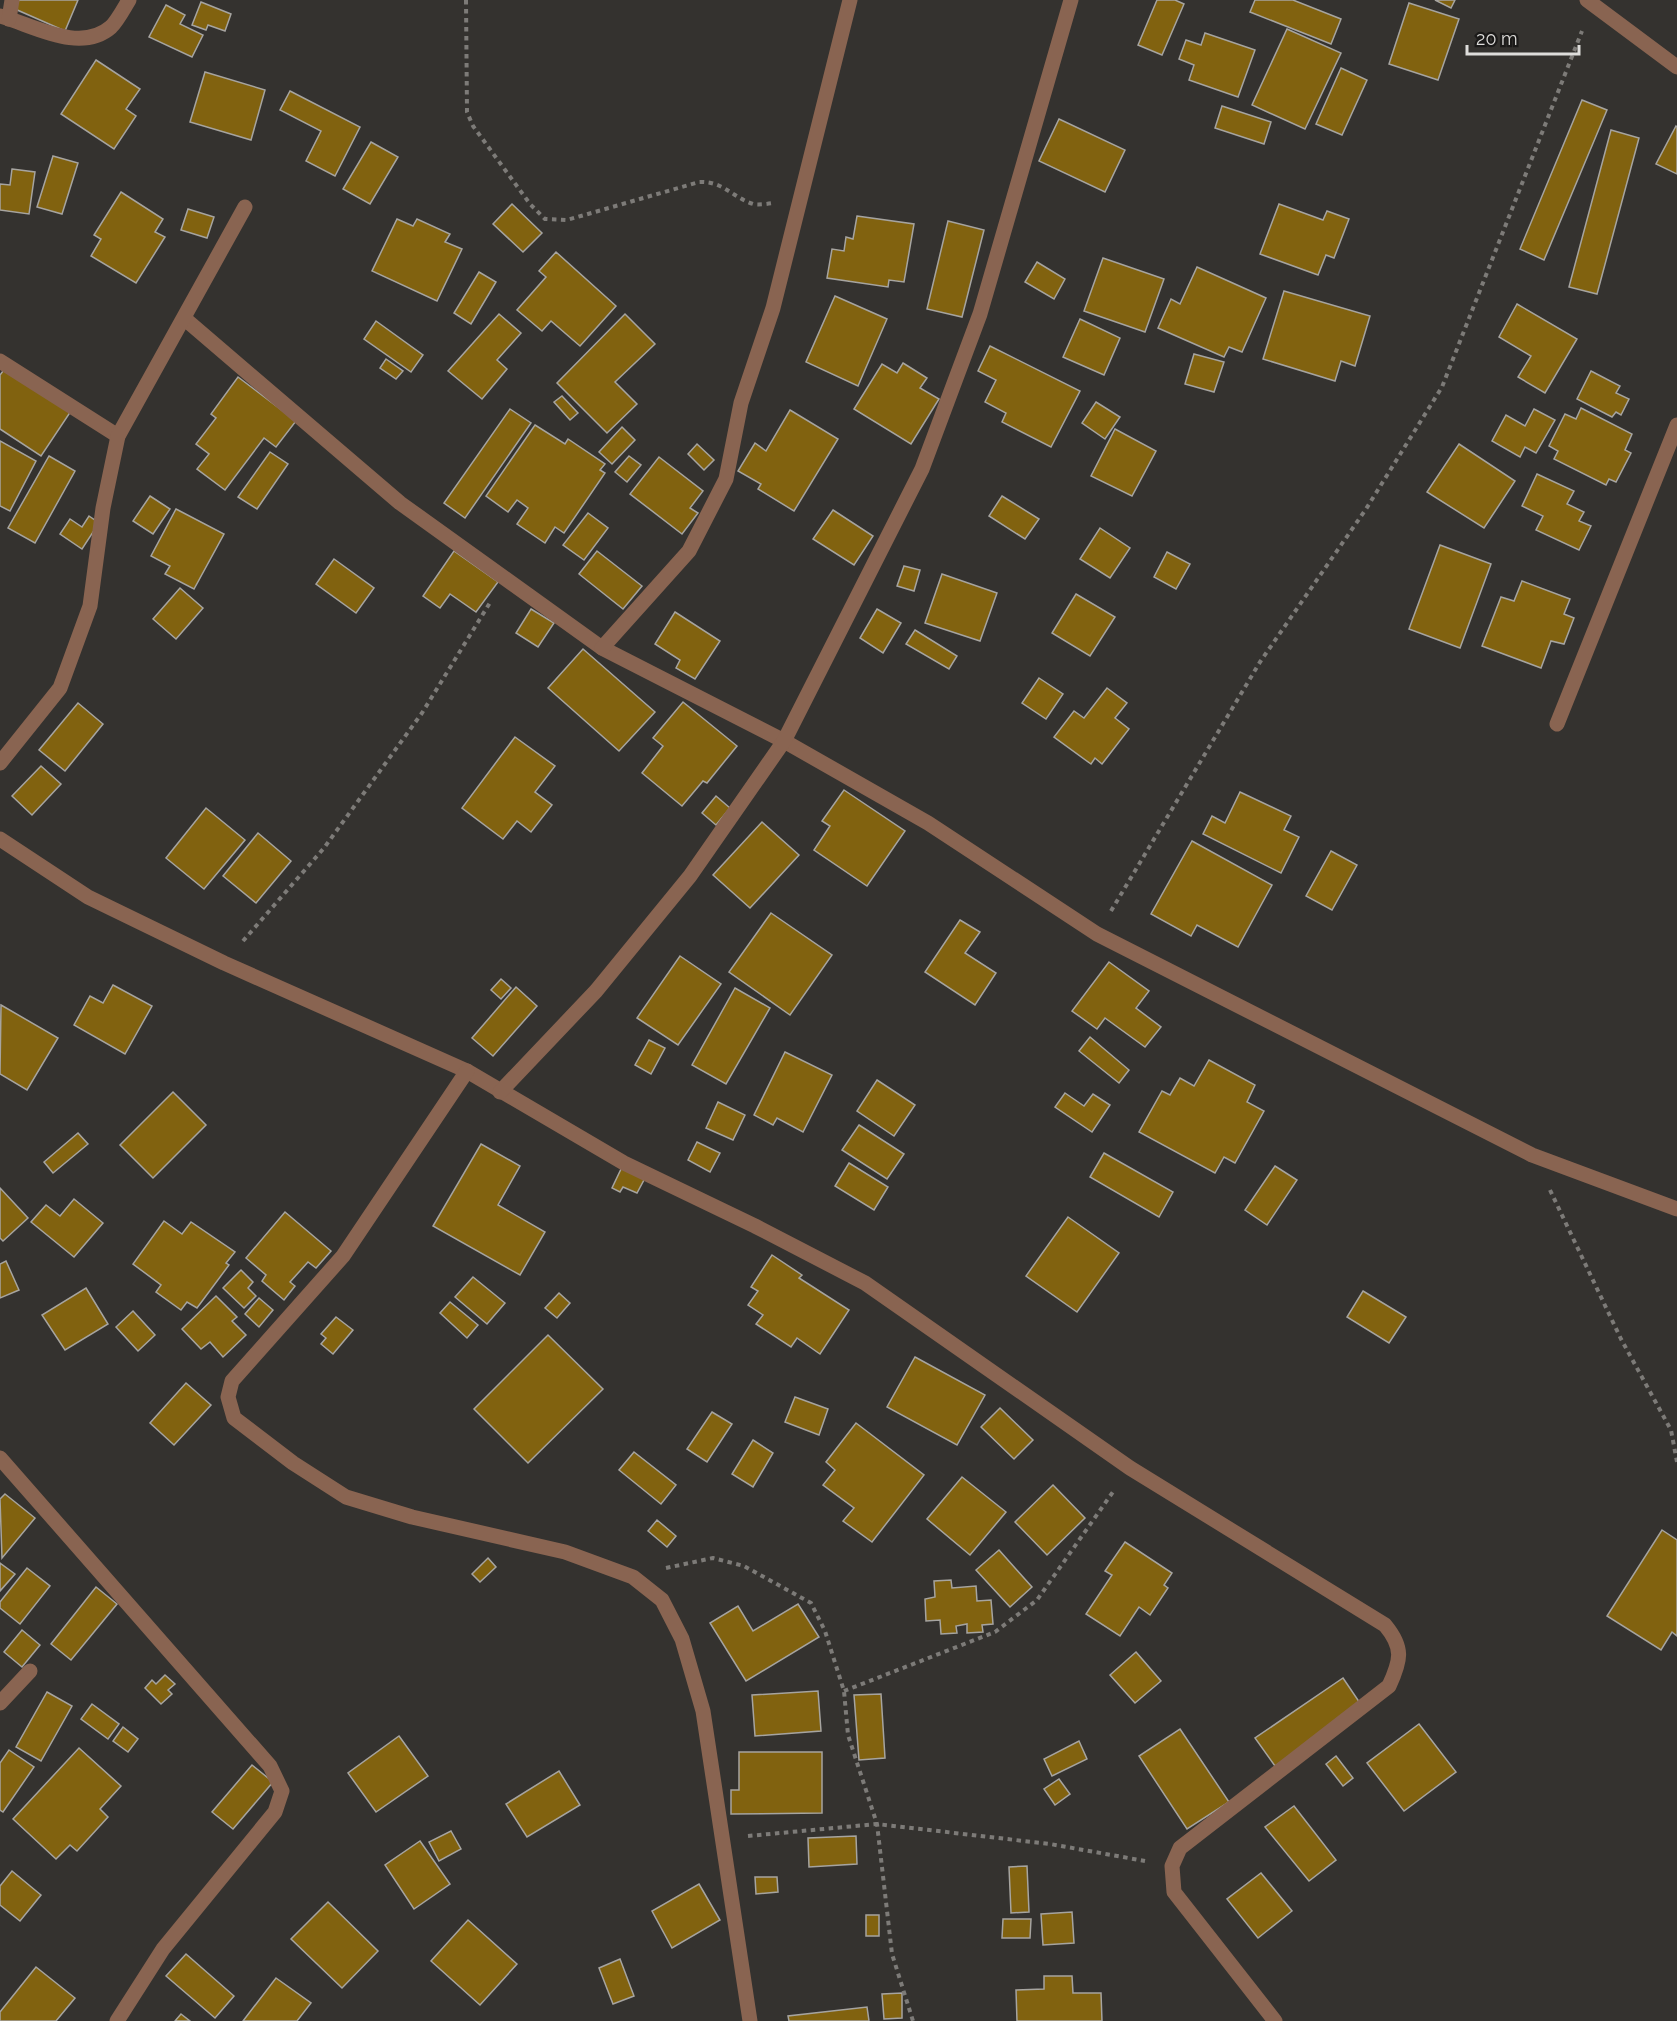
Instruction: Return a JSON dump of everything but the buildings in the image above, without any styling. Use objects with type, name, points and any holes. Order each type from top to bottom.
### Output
[{"type":"street","points":[[12,0],[4,17],[66,38],[93,37],[111,27],[129,0]]},
{"type":"street","points":[[602,648],[689,551],[726,479],[741,403],[773,308],[850,0]]},
{"type":"street","points":[[500,1092],[596,992],[690,876],[784,741],[922,469],[980,314],[1071,0]]},
{"type":"street","points":[[1590,2],[1677,68]]},
{"type":"street","points":[[0,763],[60,688],[90,606],[103,508],[118,436],[245,207]]},
{"type":"street","points":[[184,319],[400,502],[602,648],[784,741],[928,823],[1097,934],[1532,1155],[1677,1209]]},
{"type":"street","points":[[0,362],[118,436]]},
{"type":"street","points":[[1557,724],[1677,425]]},
{"type":"street","points":[[0,839],[88,897],[224,963],[466,1071],[624,1163],[755,1226],[865,1284],[1130,1468],[1385,1625],[1396,1639],[1400,1662],[1389,1686],[1180,1848],[1172,1866],[1174,1892],[1275,2021]]},
{"type":"street","points":[[466,1071],[343,1256],[232,1381],[228,1397],[234,1418],[293,1463],[346,1497],[411,1517],[565,1552],[633,1577],[662,1600],[682,1639],[703,1711],[750,2021]]},
{"type":"street","points":[[0,1458],[270,1766],[282,1791],[275,1812],[163,1949],[117,2021]]},
{"type":"street","points":[[0,1703],[30,1671]]},
{"type":"path","points":[[466,0],[466,112],[473,126],[530,204],[545,219],[567,220],[699,182],[718,184],[754,204],[800,202]]},
{"type":"path","points":[[1097,934],[1260,662],[1366,509],[1442,387],[1590,2]]},
{"type":"path","points":[[224,963],[324,848],[422,713],[505,578]]},
{"type":"path","points":[[1532,1155],[1621,1339],[1671,1430],[1677,1462]]},
{"type":"path","points":[[844,1691],[995,1632],[1037,1600],[1130,1468]]},
{"type":"path","points":[[633,1577],[682,1563],[713,1558],[744,1566],[811,1603],[825,1630],[844,1691],[848,1735],[877,1824],[892,1954],[914,2021]]},
{"type":"path","points":[[723,1838],[877,1824],[1050,1844],[1172,1866]]}]
